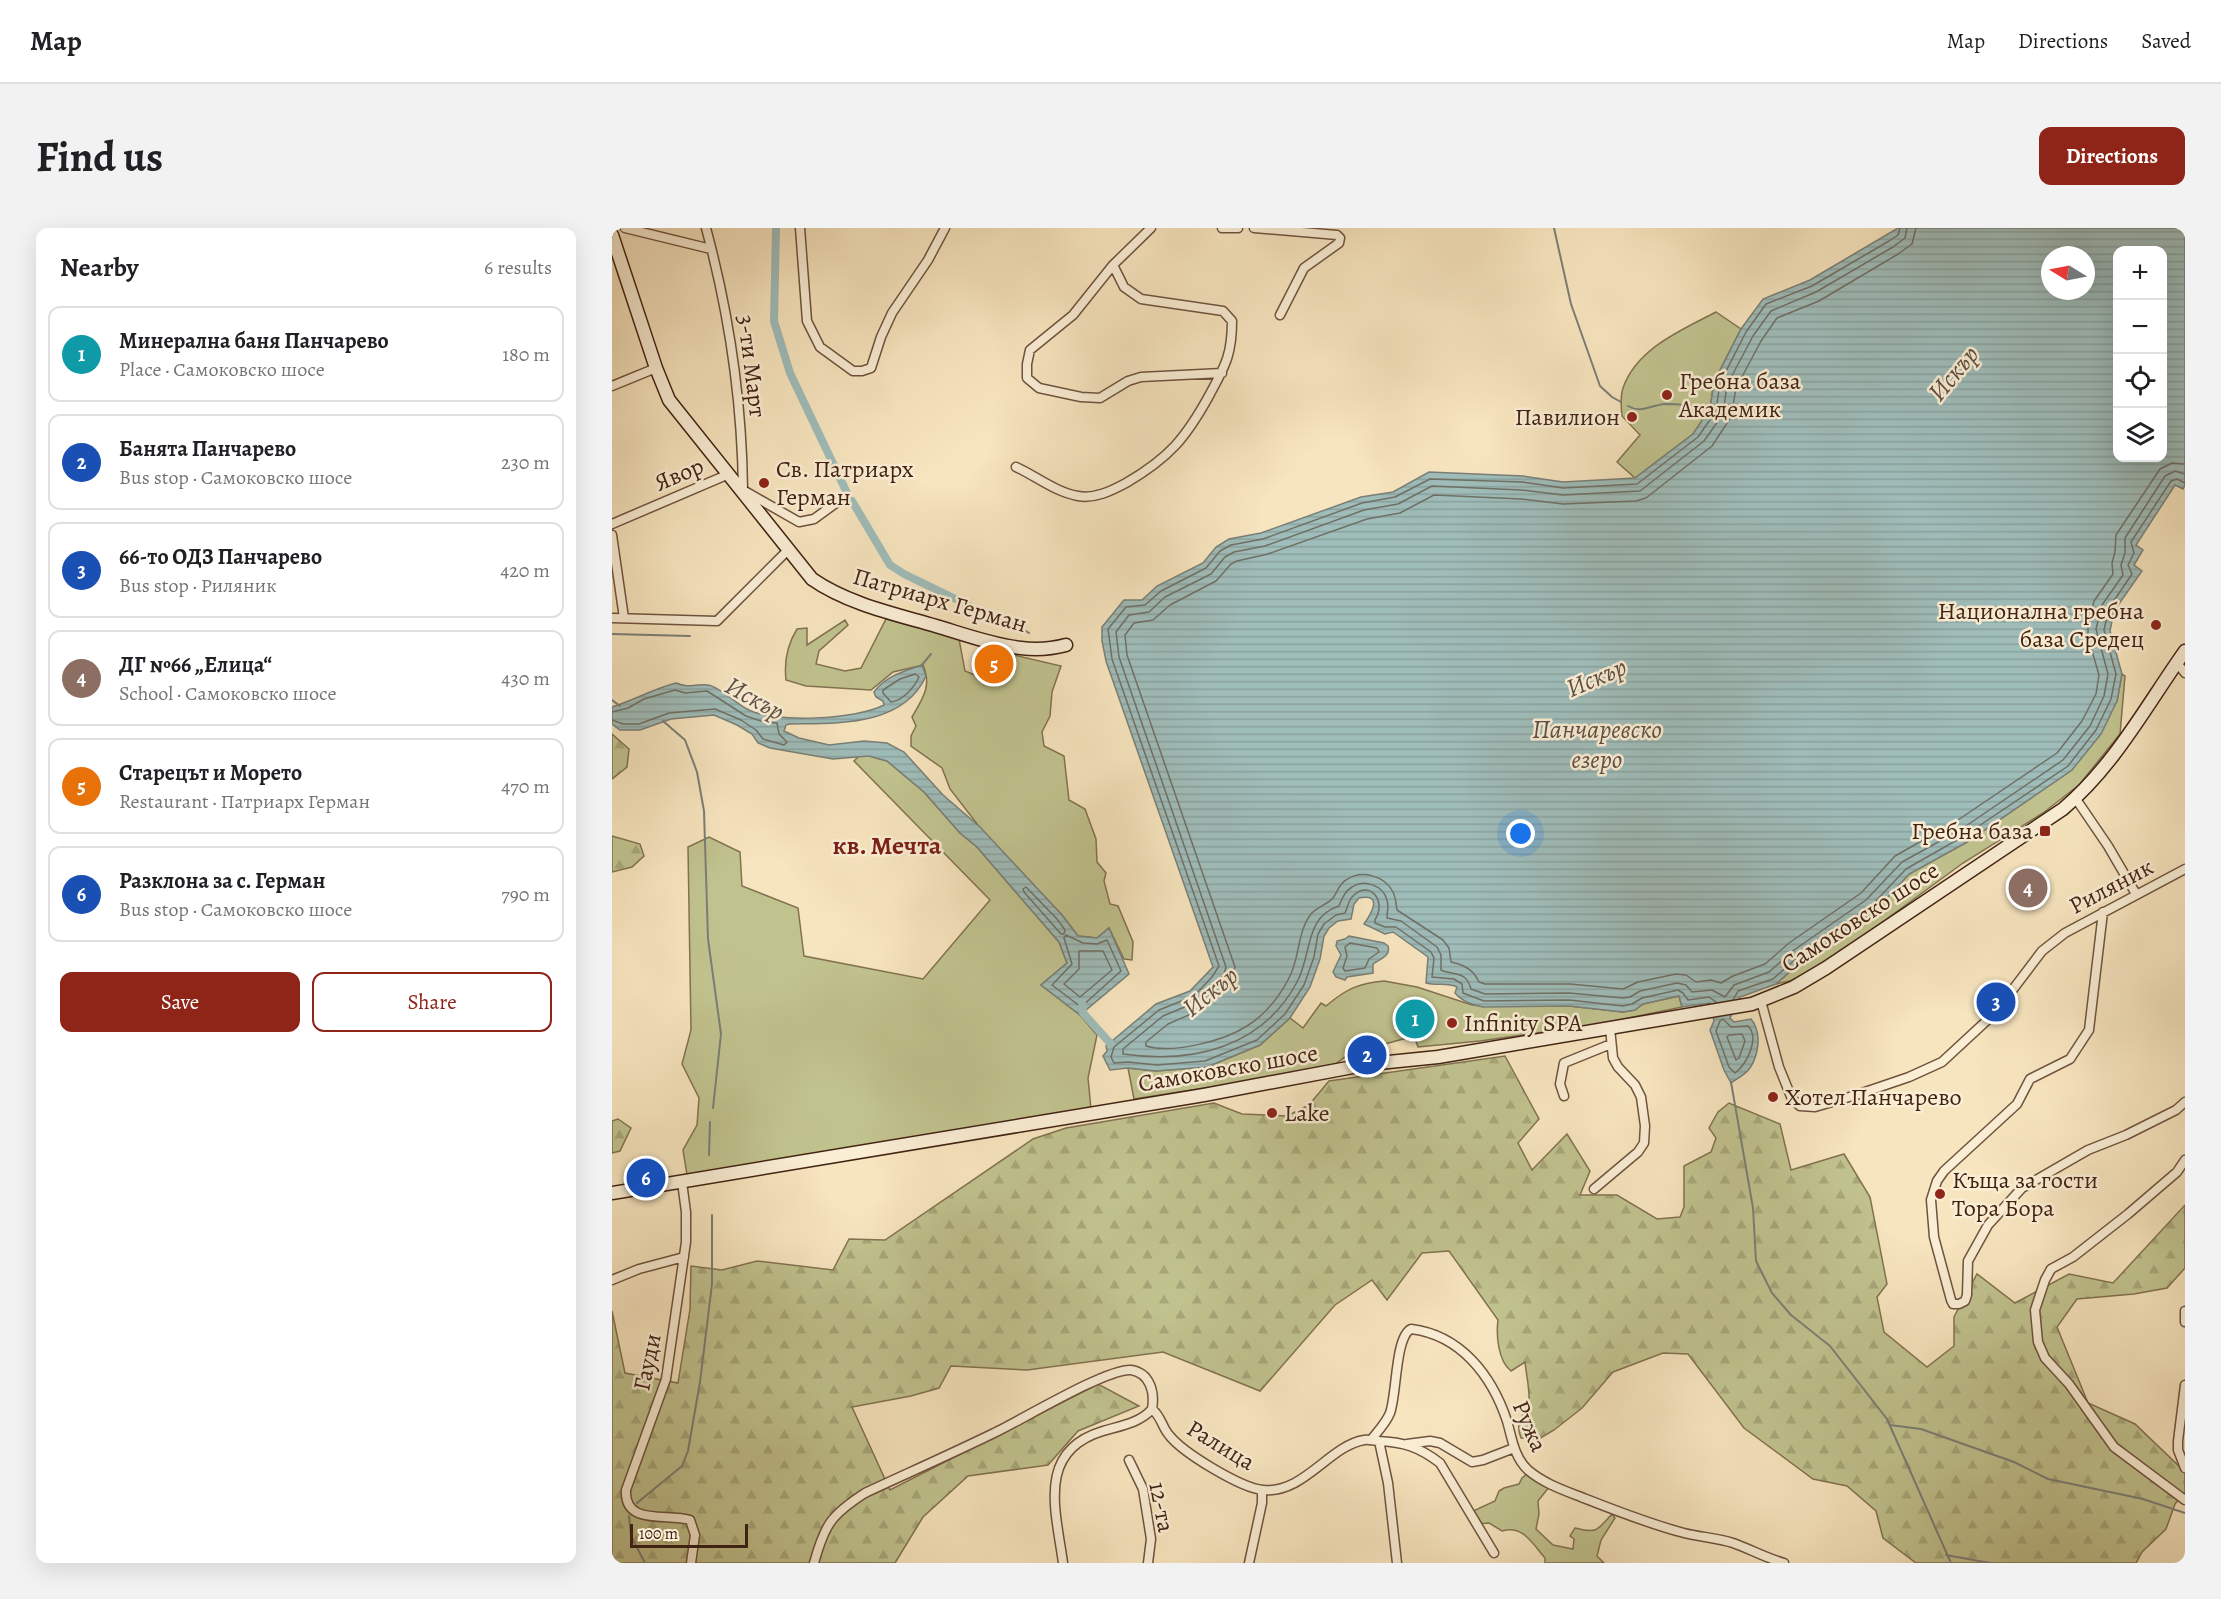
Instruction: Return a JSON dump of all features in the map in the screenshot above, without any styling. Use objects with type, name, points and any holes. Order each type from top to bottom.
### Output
[{"type":"main road","name":"Патриарх Герман","points":[[612,235],[617,265],[669,400],[812,579],[870,606],[1020,648],[1046,650],[1066,645]]},
{"type":"main road","name":"Самоковско шосе","points":[[612,1193],[1204,1095],[1369,1064],[1438,1057],[1709,1013],[1761,1001],[1794,987],[1827,968],[2038,827],[2076,799],[2113,758],[2185,651]]},
{"type":"street","points":[[625,228],[711,249]]},
{"type":"street","name":"3-ти Март","points":[[706,228],[724,298],[742,448],[743,490]]},
{"type":"street","points":[[800,228],[807,321],[820,347],[853,371],[870,368],[892,313],[928,260],[945,228]]},
{"type":"street","points":[[1151,228],[1113,265],[1073,315],[1030,350],[1027,378],[1038,388],[1081,397],[1100,398],[1128,381],[1141,377],[1222,373]]},
{"type":"street","points":[[1222,228],[1238,228]]},
{"type":"street","points":[[1254,228],[1340,238],[1339,243],[1304,268],[1280,315]]},
{"type":"street","points":[[1016,467],[1035,475],[1046,484],[1078,496],[1097,496],[1116,488],[1158,463],[1178,445],[1199,416],[1222,373],[1232,344],[1232,321],[1223,311],[1142,299],[1124,287],[1113,265]]},
{"type":"street","points":[[612,387],[656,368]]},
{"type":"street","name":"Явор","points":[[612,524],[729,474]]},
{"type":"street","points":[[743,490],[799,522],[814,519],[836,503]]},
{"type":"street","points":[[612,535],[624,618]]},
{"type":"street","points":[[612,618],[717,621],[788,550]]},
{"type":"street","points":[[2177,663],[2185,673]]},
{"type":"street","points":[[2076,799],[2108,846],[2136,894]]},
{"type":"street","name":"Риляник","points":[[1761,1001],[1779,1067],[1792,1099],[1800,1106],[1815,1107],[1909,1077],[1942,1062],[1995,1013],[2042,951],[2065,933],[2185,869]]},
{"type":"street","points":[[2103,912],[2089,1030],[2083,1040],[2070,1059],[2030,1079],[2017,1104],[1944,1171],[1933,1190],[1931,1200],[1934,1237],[1953,1304],[1965,1301],[1968,1261],[1988,1225],[2022,1188],[2088,1150],[2126,1135],[2176,1110],[2185,1102]]},
{"type":"street","points":[[1594,1189],[1638,1152],[1644,1143],[1645,1126],[1641,1097],[1635,1085],[1618,1067],[1613,1058],[1610,1028]]},
{"type":"street","points":[[1564,1096],[1560,1084],[1564,1063],[1611,1044]]},
{"type":"street","points":[[2185,1160],[2177,1172],[2128,1214],[2073,1257],[2051,1269],[2035,1310],[2036,1329],[2045,1358],[2070,1384],[2114,1447],[2185,1500]]},
{"type":"street","name":"Гауди","points":[[682,1182],[687,1224],[666,1379],[626,1490],[626,1501],[629,1508],[637,1513],[651,1517],[681,1517],[690,1520],[695,1535],[691,1563]]},
{"type":"street","points":[[612,1280],[639,1269],[684,1257]]},
{"type":"street","points":[[2185,1311],[2185,1322]]},
{"type":"street","name":"Ружа","points":[[1375,1441],[1391,1410],[1402,1338],[1412,1329],[1428,1330],[1454,1343],[1487,1378],[1506,1420],[1514,1448],[1529,1471],[1556,1487],[1623,1513],[1683,1533],[1734,1544],[1784,1563]]},
{"type":"street","points":[[814,1563],[822,1536],[830,1520],[865,1493],[994,1433],[1098,1379],[1121,1371],[1131,1370],[1141,1373],[1148,1380],[1154,1401],[1147,1415],[1086,1436],[1061,1461],[1054,1484],[1063,1563]]},
{"type":"street","points":[[2185,1385],[2178,1441],[2178,1450],[2185,1468]]},
{"type":"street","name":"Ралица","points":[[1152,1409],[1158,1414],[1168,1435],[1176,1443],[1223,1474],[1262,1490],[1289,1485],[1351,1445],[1362,1440],[1375,1441]]},
{"type":"street","points":[[1397,1563],[1388,1483],[1375,1441],[1384,1440],[1407,1444],[1430,1441],[1440,1443],[1472,1461],[1483,1460],[1514,1448]]},
{"type":"street","points":[[1407,1444],[1440,1463],[1494,1553]]},
{"type":"street","name":"12-та","points":[[1128,1460],[1143,1489],[1151,1539],[1148,1563]]},
{"type":"street","points":[[1250,1563],[1262,1503],[1262,1490]]},
{"type":"green space","name":"Гребна база Академик","points":[[1716,312],[1741,329],[1714,382],[1710,409],[1693,434],[1635,478],[1617,462],[1640,435],[1622,416],[1623,388],[1630,374],[1650,351],[1675,333]]},
{"type":"green space","points":[[886,619],[959,639],[965,671],[980,677],[997,672],[1010,654],[1061,666],[1052,692],[1050,716],[1042,732],[1044,746],[1064,756],[1069,800],[1085,809],[1096,839],[1097,862],[1106,873],[1104,881],[1110,904],[1118,906],[1133,942],[1132,960],[1124,959],[1109,928],[1097,938],[1078,936],[1062,915],[988,838],[950,789],[942,768],[911,746],[911,736],[916,726],[912,717],[923,698],[926,686],[926,672],[923,665],[893,672],[871,690],[806,686],[786,680],[787,654],[797,629],[807,628],[807,645],[845,620],[848,625],[819,651],[816,664],[845,671],[861,668]]},
{"type":"green space","points":[[2122,674],[2125,676],[2120,734],[2079,785],[2043,813],[1963,863],[1828,962],[1790,981],[1776,984],[1802,961],[1876,910],[1909,874],[1967,842],[2072,770],[2117,701]]},
{"type":"green space","points":[[612,734],[629,749],[627,767],[612,779]]},
{"type":"green space","points":[[859,756],[887,761],[924,792],[960,833],[977,847],[1059,942],[1067,963],[1041,985],[1080,1015],[1097,1035],[1088,1078],[1091,1109],[687,1175],[683,1150],[697,1125],[699,1098],[682,1064],[691,1030],[688,847],[709,837],[740,852],[742,886],[798,908],[804,956],[923,979],[990,900],[854,761]]},
{"type":"green space","points":[[612,836],[640,844],[644,856],[632,867],[612,872]]},
{"type":"green space","points":[[1384,981],[1417,987],[1472,1005],[1569,1006],[1623,1012],[1635,1010],[1643,1004],[1679,996],[1682,1007],[1599,1024],[1480,1041],[1418,1047],[1414,1036],[1349,1054],[1334,1065],[1289,1075],[1134,1099],[1128,1068],[1156,1071],[1207,1067],[1260,1045],[1290,1018],[1303,1028],[1321,1003],[1326,1006],[1353,988]]},
{"type":"green space","points":[[1505,1056],[1539,1119],[1518,1143],[1532,1170],[1567,1134],[1590,1171],[1580,1195],[1617,1195],[1657,1219],[1680,1217],[1684,1207],[1684,1166],[1711,1152],[1716,1138],[1709,1128],[1718,1112],[1729,1103],[1780,1124],[1791,1170],[1844,1154],[1870,1197],[1887,1284],[1877,1297],[1884,1332],[1927,1367],[1954,1346],[1954,1317],[1977,1274],[2015,1303],[2069,1274],[2113,1283],[2185,1205],[2185,1268],[2167,1288],[2134,1294],[2077,1299],[2057,1327],[2088,1403],[2135,1424],[2181,1468],[2185,1466],[2185,1492],[2175,1504],[2166,1529],[2142,1552],[2136,1563],[1916,1563],[1883,1538],[1876,1511],[1847,1486],[1813,1479],[1744,1428],[1688,1354],[1663,1353],[1613,1372],[1582,1408],[1554,1430],[1539,1439],[1521,1438],[1519,1426],[1529,1397],[1525,1362],[1511,1371],[1507,1367],[1499,1347],[1498,1320],[1449,1251],[1422,1253],[1387,1300],[1372,1280],[1335,1305],[1260,1391],[1163,1352],[1027,1370],[951,1366],[939,1388],[911,1396],[852,1407],[890,1490],[1098,1384],[1139,1406],[1078,1431],[1048,1465],[968,1476],[923,1517],[895,1563],[612,1563],[612,1311],[625,1373],[678,1383],[690,1309],[691,1266],[722,1270],[757,1261],[833,1270],[849,1239],[885,1240],[1033,1139],[1066,1128],[1214,1103],[1242,1114],[1287,1116],[1309,1105],[1329,1081]]},
{"type":"green space","points":[[618,1119],[631,1128],[620,1151],[612,1153],[612,1121]]},
{"type":"green space","points":[[1528,1473],[1550,1486],[1538,1501],[1539,1514],[1536,1529],[1553,1545],[1573,1549],[1574,1539],[1570,1536],[1575,1528],[1588,1531],[1596,1529],[1612,1514],[1615,1518],[1601,1540],[1597,1556],[1604,1563],[1545,1563],[1545,1558],[1521,1533],[1502,1531],[1489,1523],[1478,1524],[1471,1512],[1495,1501],[1499,1491],[1519,1484]]},
{"type":"water","name":"Панчаревско езеро","points":[[1898,228],[2185,228],[2185,485],[2183,489],[2175,485],[2136,545],[2143,550],[2134,565],[2142,571],[2114,611],[2110,631],[2122,674],[2117,701],[2101,734],[2072,770],[1967,842],[1909,874],[1876,910],[1802,961],[1776,984],[1740,997],[1730,1018],[1734,1022],[1751,1019],[1757,1030],[1758,1043],[1756,1056],[1750,1068],[1731,1083],[1710,1030],[1714,1021],[1710,1003],[1682,1007],[1679,996],[1643,1004],[1635,1010],[1623,1012],[1569,1006],[1483,1007],[1471,1004],[1455,993],[1457,987],[1426,983],[1428,957],[1393,932],[1385,934],[1364,924],[1374,905],[1373,901],[1367,897],[1359,898],[1354,904],[1351,919],[1338,921],[1329,928],[1324,936],[1320,959],[1310,987],[1290,1018],[1260,1045],[1207,1067],[1156,1071],[1128,1068],[1110,1070],[1103,1056],[1107,1051],[1106,1046],[1156,1004],[1190,991],[1213,967],[1106,661],[1102,627],[1124,600],[1142,600],[1157,586],[1203,563],[1216,547],[1229,539],[1261,533],[1361,497],[1393,492],[1429,472],[1523,476],[1563,482],[1635,478],[1693,434],[1710,409],[1714,382],[1741,329],[1763,299],[1810,280]]},
{"type":"water","points":[[922,665],[926,676],[915,693],[902,705],[867,719],[789,724],[786,725],[784,731],[799,738],[829,745],[864,741],[887,743],[904,752],[943,795],[980,827],[1062,915],[1078,936],[1097,938],[1109,928],[1129,974],[1080,1015],[1041,985],[1067,963],[1059,942],[977,847],[960,833],[924,792],[887,761],[869,756],[833,759],[770,748],[758,743],[752,734],[737,725],[714,715],[671,719],[640,730],[620,730],[612,724],[612,707],[676,683],[685,686],[712,686],[747,709],[776,717],[816,718],[855,714],[884,705],[874,692],[879,686],[896,675]]},
{"type":"water","points":[[1349,936],[1384,943],[1389,949],[1384,957],[1373,964],[1373,973],[1347,977],[1345,980],[1336,977],[1333,972],[1341,955],[1336,946],[1337,941]]},
{"type":"waterway","points":[[776,228],[774,321],[790,373],[847,493]]},
{"type":"waterway","points":[[1554,228],[1571,304],[1600,386],[1621,402]]},
{"type":"waterway","points":[[1628,406],[1642,409],[1671,404],[1713,409]]},
{"type":"waterway","points":[[852,501],[890,565],[970,606]]},
{"type":"waterway","points":[[970,606],[1015,624],[1029,633]]},
{"type":"waterway","points":[[612,634],[690,636]]},
{"type":"waterway","points":[[921,666],[931,654]]},
{"type":"waterway","points":[[612,700],[620,706]]},
{"type":"waterway","points":[[663,721],[685,740],[697,772],[704,811],[708,939],[721,1034],[713,1108]]},
{"type":"waterway","points":[[1082,1002],[1083,1013],[1110,1043]]},
{"type":"waterway","points":[[1731,1082],[1753,1208],[1756,1261],[1772,1293],[1791,1315],[1830,1346],[1887,1419],[1951,1563]]},
{"type":"waterway","points":[[709,1155],[710,1122]]},
{"type":"waterway","points":[[637,1503],[682,1466],[688,1451],[700,1382],[712,1284],[712,1215]]},
{"type":"waterway","points":[[1890,1425],[1921,1429],[2014,1462],[2048,1479],[2143,1499],[2185,1513]]},
{"type":"waterway","points":[[629,1516],[631,1536],[645,1563]]},
{"type":"waterway","points":[[1946,1555],[1990,1563]]},
{"type":"place","name":"Гребна база Академик","points":[[1667,395]]},
{"type":"place","name":"Павилион","points":[[1632,417]]},
{"type":"place","name":"Св. Патриарх Герман","points":[[764,483]]},
{"type":"place","name":"Национална гребна база Средец","points":[[2156,625]]},
{"type":"place","name":"Старецът и Морето","points":[[994,664]]},
{"type":"place","name":"Гребна база","points":[[2045,831]]},
{"type":"place","name":"ДГ №66 „Елица“","points":[[2028,888]]},
{"type":"place","name":"66-то ОДЗ Панчарево","points":[[1996,1002]]},
{"type":"place","name":"Минерална баня Панчарево","points":[[1415,1019]]},
{"type":"place","name":"Infinity SPA","points":[[1452,1023]]},
{"type":"place","name":"Банята Панчарево","points":[[1367,1055]]},
{"type":"place","name":"Хотел Панчарево","points":[[1773,1097]]},
{"type":"place","name":"Lake","points":[[1272,1113]]},
{"type":"place","name":"Разклона за с. Герман","points":[[646,1178]]},
{"type":"place","name":"Къща за гости Тора Бора","points":[[1940,1194]]},
{"type":"district","name":"кв. Мечта","points":[[887,845]]},
{"type":"water label","name":"Искър","points":[[1953,373]]},
{"type":"water label","name":"Искър","points":[[1596,677]]},
{"type":"water label","name":"Искър","points":[[755,698]]},
{"type":"water label","name":"Искър","points":[[1210,991]]}]
